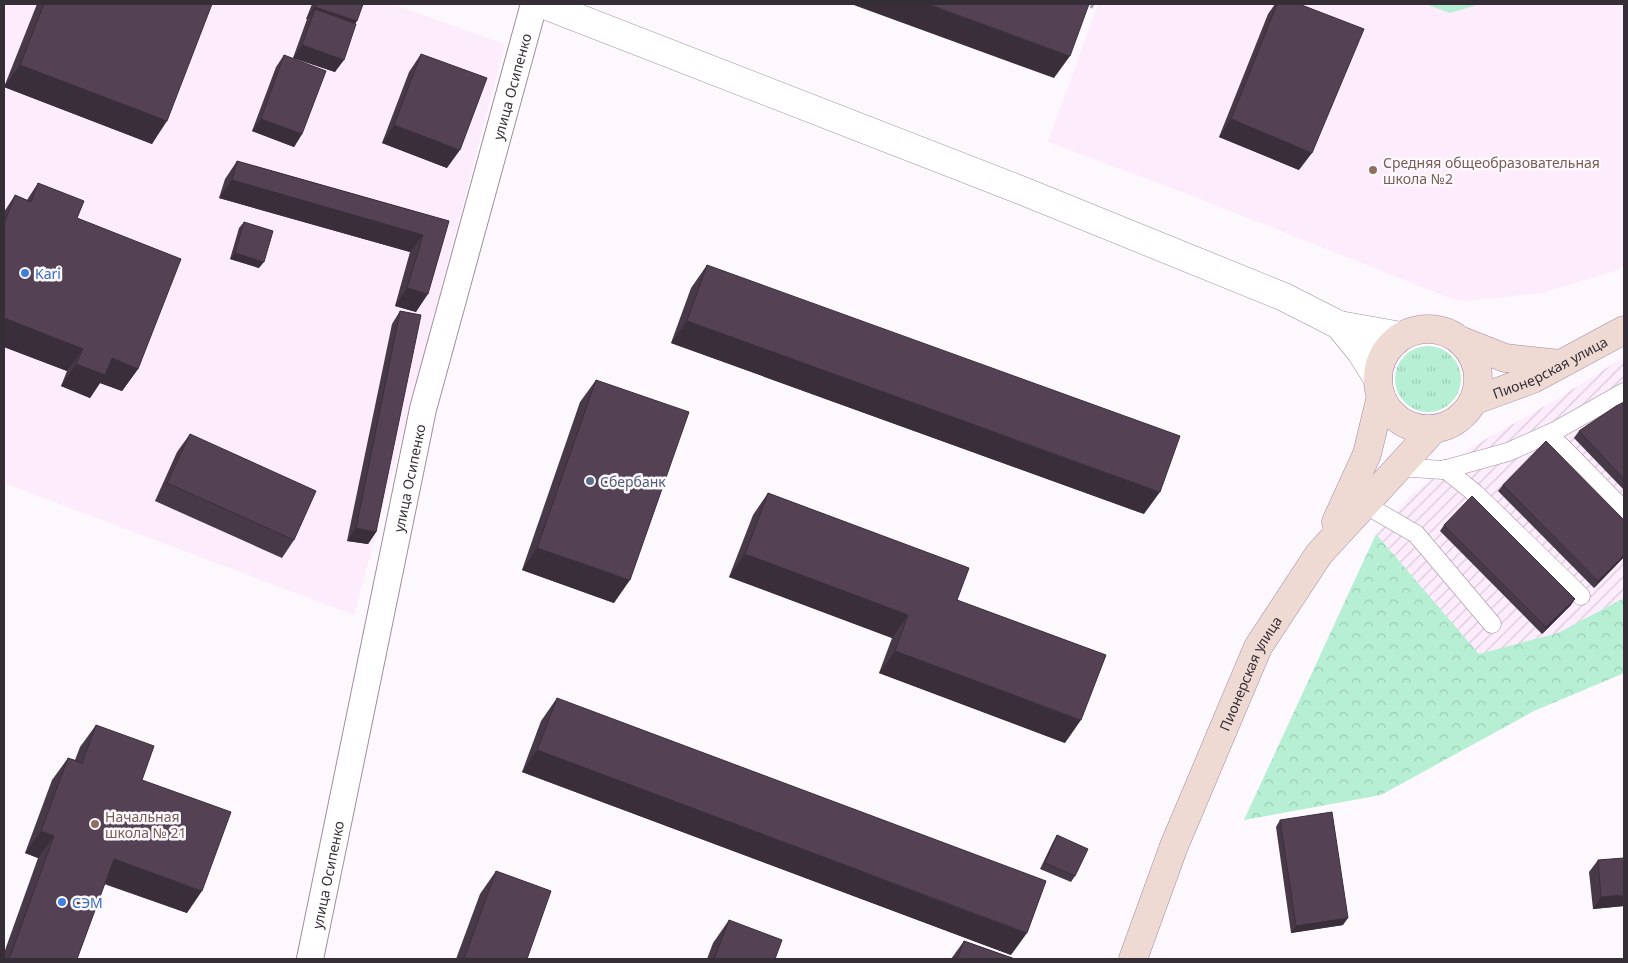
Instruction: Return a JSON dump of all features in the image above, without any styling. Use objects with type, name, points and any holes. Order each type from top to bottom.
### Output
[{"type":"main road","points":[[1319,554],[1346,502],[1366,454],[1379,388],[1380,362],[1388,348],[1401,336],[1416,330],[1432,328],[1448,333],[1462,342],[1505,358],[1560,364]]},
{"type":"main road","name":"Пионерская улица","points":[[1473,401],[1533,379],[1624,330]]},
{"type":"main road","points":[[1379,388],[1389,411],[1401,422],[1417,428],[1434,429],[1450,424],[1464,414],[1473,401],[1478,385],[1477,369],[1472,354],[1462,342]]},
{"type":"main road","name":"Пионерская улица","points":[[1133,959],[1174,846],[1258,647],[1319,554],[1434,429]]},
{"type":"street","name":"улица Осипенко","points":[[310,959],[423,409],[534,4]]},
{"type":"street","points":[[542,4],[1023,191],[1284,297],[1339,325],[1401,336]]},
{"type":"street","points":[[1339,325],[1361,352],[1379,388]]},
{"type":"lane","points":[[1398,467],[1445,469],[1508,452],[1549,434],[1624,392]]},
{"type":"lane","points":[[1549,434],[1624,510]]},
{"type":"lane","points":[[1445,469],[1476,494],[1581,596]]},
{"type":"lane","points":[[1364,504],[1416,534],[1492,624]]},
{"type":"shaded area","points":[[4,4],[392,4],[505,44],[354,615],[4,483]]},
{"type":"shaded area","name":"Средняя общеобразовательная школа №2","points":[[1098,4],[1624,4],[1624,265],[1617,270],[1542,293],[1466,301],[1450,298],[1195,197],[1048,142]]},
{"type":"shaded area","points":[[1624,357],[1624,598],[1558,633],[1479,655],[1376,534],[1411,495],[1470,448],[1554,401]]},
{"type":"green space","points":[[1425,4],[1476,4],[1450,13]]},
{"type":"green space","points":[[1428,346],[1441,349],[1451,356],[1458,366],[1461,379],[1458,392],[1451,402],[1441,409],[1428,412],[1415,409],[1405,402],[1398,392],[1395,379],[1398,366],[1405,356],[1415,349]]},
{"type":"green space","points":[[1376,534],[1479,654],[1558,633],[1624,598],[1624,673],[1534,711],[1381,795],[1244,820]]},
{"type":"building","points":[[44,4],[212,4],[167,121],[20,65]]},
{"type":"building","points":[[316,4],[363,4],[357,21],[315,7]]},
{"type":"building","points":[[928,4],[1089,4],[1070,56]]},
{"type":"building","points":[[1277,4],[1299,4],[1364,29],[1312,153],[1231,119]]},
{"type":"building","points":[[315,9],[356,24],[344,60],[302,45]]},
{"type":"building","points":[[421,54],[487,78],[460,150],[394,125]]},
{"type":"building","points":[[284,55],[326,71],[302,134],[261,119]]},
{"type":"building","points":[[237,161],[449,221],[428,294],[407,288],[423,235],[232,180]]},
{"type":"building","points":[[38,183],[84,201],[77,218],[181,259],[138,369],[112,358],[105,375],[76,364],[83,349],[4,318],[4,224],[15,195],[31,202]]},
{"type":"building","points":[[244,222],[273,231],[264,262],[235,253]]},
{"type":"building","points":[[707,265],[1180,436],[1160,492],[687,321]]},
{"type":"building","points":[[400,311],[421,315],[376,532],[356,528]]},
{"type":"building","points":[[596,380],[689,412],[630,580],[537,548]]},
{"type":"building","points":[[1624,402],[1624,479],[1579,431]]},
{"type":"building","points":[[190,434],[316,491],[294,540],[167,483]]},
{"type":"building","points":[[1546,441],[1624,520],[1624,555],[1598,581],[1503,485]]},
{"type":"building","points":[[768,493],[969,568],[957,600],[1106,655],[1081,720],[895,651],[908,615],[745,554]]},
{"type":"building","points":[[1472,496],[1575,599],[1546,627],[1444,525]]},
{"type":"building","points":[[557,698],[1046,881],[1027,933],[537,750]]},
{"type":"building","points":[[96,725],[154,746],[142,780],[231,812],[202,891],[114,859],[77,959],[9,959],[54,836],[41,831],[68,758],[82,763]]},
{"type":"building","points":[[1332,812],[1348,918],[1296,926],[1280,820]]},
{"type":"building","points":[[1057,835],[1088,849],[1075,876],[1045,863]]},
{"type":"building","points":[[1624,858],[1624,895],[1601,897],[1598,860]]},
{"type":"building","points":[[496,871],[551,891],[527,959],[464,959]]},
{"type":"building","points":[[729,920],[782,940],[775,959],[714,959]]},
{"type":"building","points":[[964,941],[1015,959],[957,959]]},
{"type":"place","name":"Средняя общеобразовательная школа №2","points":[[1373,170]]},
{"type":"place","name":"Kari","points":[[25,273]]},
{"type":"place","name":"Сбербанк","points":[[590,481]]},
{"type":"place","name":"Начальная школа № 21","points":[[95,824]]},
{"type":"place","name":"СЭМ","points":[[62,902]]}]
